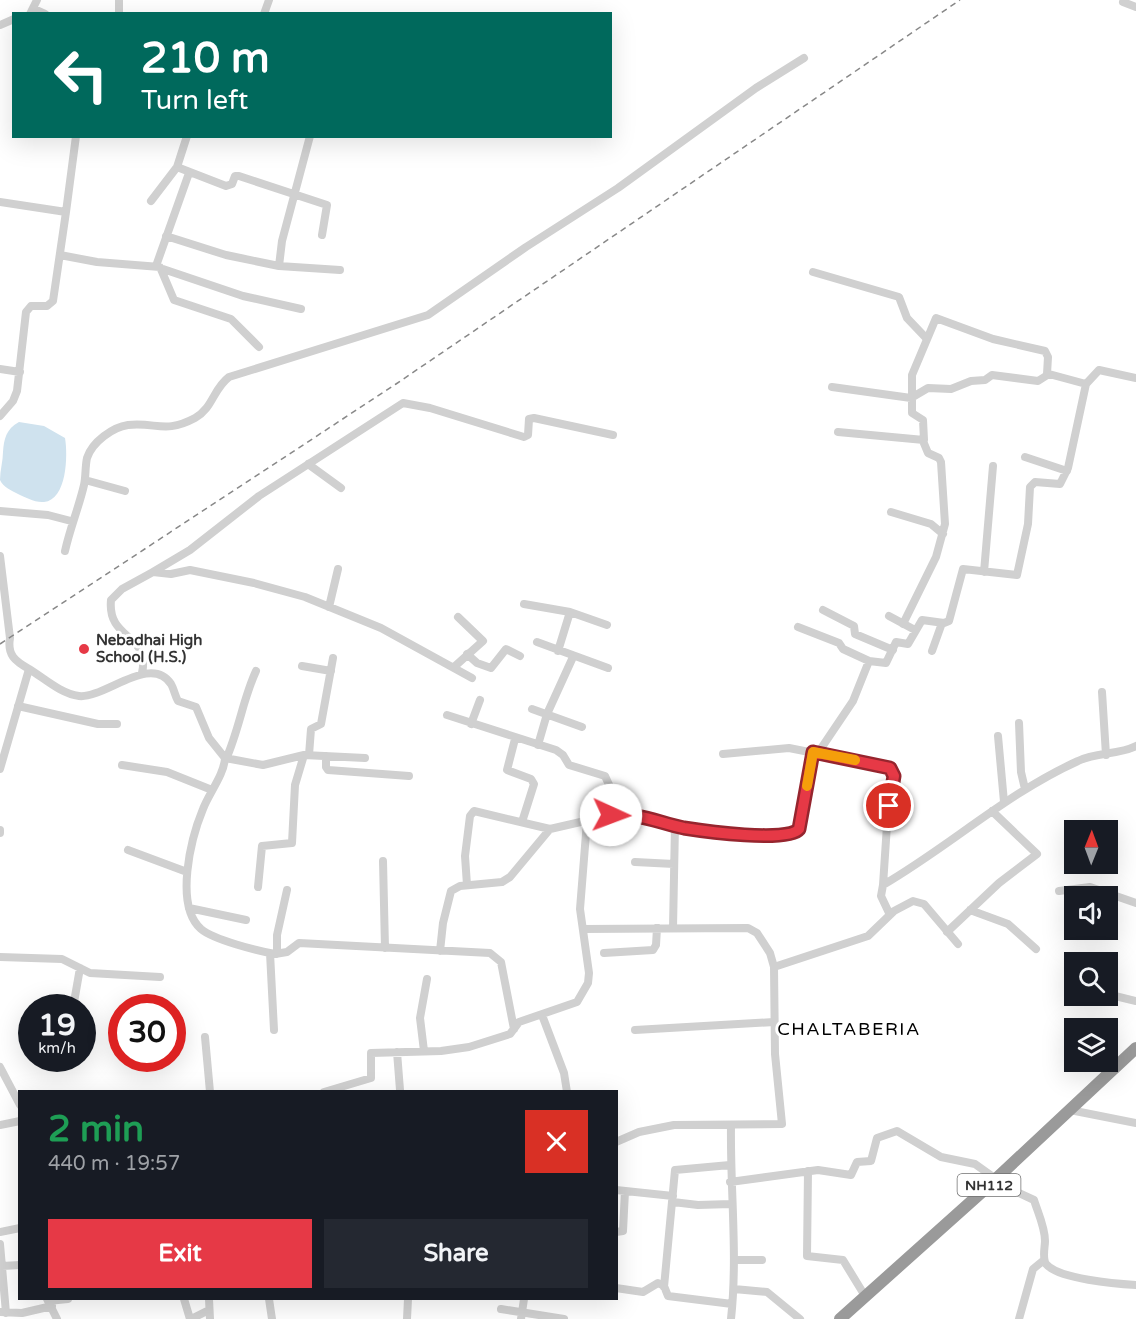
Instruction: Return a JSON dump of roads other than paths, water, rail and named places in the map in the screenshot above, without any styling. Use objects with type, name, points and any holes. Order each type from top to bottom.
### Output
[{"type":"highway","name":"NH112","points":[[840,1319],[1136,1048]]},
{"type":"street","points":[[32,11],[38,0]]},
{"type":"street","points":[[1123,3],[1136,8]]},
{"type":"street","points":[[65,551],[71,521],[85,480],[87,458],[92,449],[116,428],[131,425],[170,428],[178,426],[208,410],[220,386],[229,377],[428,315],[526,247],[618,188],[756,88],[804,58]]},
{"type":"street","points":[[0,416],[13,401],[20,372],[23,318],[31,306],[47,306],[53,301],[76,138]]},
{"type":"street","points":[[151,201],[177,167],[186,138]]},
{"type":"street","points":[[279,266],[282,241],[309,138]]},
{"type":"street","points":[[177,167],[226,186],[232,184],[235,176],[239,176],[328,206],[322,235]]},
{"type":"street","points":[[189,173],[166,236],[159,267],[165,285],[174,300],[231,318],[260,347]]},
{"type":"street","points":[[0,202],[66,212]]},
{"type":"street","points":[[166,236],[226,255],[279,266],[340,270]]},
{"type":"street","points":[[60,255],[97,262],[159,267],[243,296],[302,309]]},
{"type":"street","points":[[813,272],[899,297],[905,315],[927,339]]},
{"type":"street","points":[[832,387],[911,398],[928,388],[951,389],[971,381],[985,380],[992,375],[1038,381],[1047,374],[1048,357],[1045,351],[993,339],[939,318],[933,320],[912,375],[911,398],[912,415],[924,422],[923,441],[928,453],[939,458],[941,462],[946,513],[936,557],[903,624]]},
{"type":"street","points":[[0,369],[20,372]]},
{"type":"street","points":[[798,627],[839,643],[843,650],[869,661],[886,663],[897,641],[908,644],[922,620],[942,623],[951,618],[960,572],[963,569],[1017,575],[1027,530],[1030,487],[1039,482],[1058,485],[1067,471],[1086,384],[1099,370],[1136,378]]},
{"type":"street","points":[[1047,374],[1086,384]]},
{"type":"street","points":[[142,673],[145,656],[143,651],[115,623],[111,600],[122,589],[190,550],[259,496],[403,403],[430,408],[524,437],[528,435],[530,419],[534,418],[614,435]]},
{"type":"street","points":[[838,432],[923,441]]},
{"type":"street","points":[[1025,457],[1067,471]]},
{"type":"street","points":[[308,464],[341,488]]},
{"type":"street","points":[[984,572],[993,466]]},
{"type":"street","points":[[85,480],[125,491]]},
{"type":"street","points":[[0,511],[48,515],[71,521]]},
{"type":"street","points":[[891,512],[931,524],[943,534]]},
{"type":"street","points":[[0,556],[10,638],[8,648],[14,661],[64,691],[79,696],[96,693],[142,673],[166,679],[172,685],[178,701],[196,707],[209,738],[226,758],[263,765],[306,755],[365,758]]},
{"type":"street","points":[[329,607],[338,569]]},
{"type":"street","points":[[153,572],[171,574],[186,570],[280,590],[329,607],[405,639],[472,678]]},
{"type":"street","points":[[524,604],[570,612],[607,625]]},
{"type":"street","points":[[823,610],[854,626],[855,634],[893,650]]},
{"type":"street","points":[[558,651],[570,612]]},
{"type":"street","points":[[889,616],[915,630]]},
{"type":"street","points":[[454,667],[482,643],[482,638],[458,617]]},
{"type":"street","points":[[932,651],[942,623]]},
{"type":"street","points":[[537,642],[608,668]]},
{"type":"street","points":[[0,653],[8,648]]},
{"type":"street","points":[[467,654],[477,663],[491,668],[506,649],[520,656]]},
{"type":"street","points":[[538,745],[547,714],[573,657]]},
{"type":"street","points":[[258,887],[262,846],[292,843],[295,784],[306,755],[311,729],[321,724],[333,658]]},
{"type":"street","points":[[467,885],[465,856],[471,813],[478,811],[550,829],[613,815],[645,816],[675,825],[743,835],[796,833],[799,829],[816,752],[851,705],[869,661]]},
{"type":"street","points":[[302,666],[331,671]]},
{"type":"street","points":[[0,768],[29,669]]},
{"type":"street","points":[[256,671],[246,696],[236,738],[193,835],[187,872],[189,908],[193,918],[203,931],[274,954],[286,952],[299,943],[490,953],[498,957],[514,1029]]},
{"type":"street","points":[[1102,692],[1106,755]]},
{"type":"street","points":[[471,724],[480,700]]},
{"type":"street","points":[[18,706],[98,724],[117,724]]},
{"type":"street","points":[[532,709],[582,727]]},
{"type":"street","points":[[447,715],[560,752],[572,766],[607,777],[613,815]]},
{"type":"street","points":[[1019,723],[1021,772],[1025,789]]},
{"type":"street","points":[[998,736],[1004,802]]},
{"type":"street","points":[[515,739],[508,772],[531,779],[534,784],[522,822]]},
{"type":"street","points":[[883,885],[931,856],[1025,789],[1079,760],[1136,746]]},
{"type":"street","points":[[723,754],[789,748],[886,766],[893,771],[881,896],[890,915]]},
{"type":"street","points":[[326,756],[328,770],[409,776]]},
{"type":"street","points":[[122,765],[166,772],[212,790]]},
{"type":"street","points":[[947,932],[1036,854],[992,811]]},
{"type":"street","points":[[331,1090],[371,1078],[371,1053],[469,1047],[510,1034],[519,1022],[542,1016],[577,1002],[588,983],[589,974],[580,909],[585,876],[587,821]]},
{"type":"street","points":[[673,928],[675,825]]},
{"type":"street","points":[[440,951],[448,895],[455,888],[506,880],[550,829]]},
{"type":"street","points":[[128,850],[187,872]]},
{"type":"street","points":[[383,861],[385,948]]},
{"type":"street","points":[[635,862],[674,864]]},
{"type":"street","points":[[1059,891],[1090,887],[1136,903]]},
{"type":"street","points":[[274,1030],[274,954],[287,890]]},
{"type":"street","points":[[774,968],[868,936],[890,915],[913,902],[919,902],[958,944]]},
{"type":"street","points":[[189,908],[246,920]]},
{"type":"street","points":[[970,910],[1008,924],[1036,949]]},
{"type":"street","points":[[604,953],[653,950],[656,945],[657,928]]},
{"type":"street","points":[[583,929],[748,928],[757,933],[770,953],[774,968],[774,1022],[782,1124],[666,1126],[639,1132],[618,1141]]},
{"type":"street","points":[[0,957],[62,959],[95,974],[160,977]]},
{"type":"street","points":[[76,994],[80,968]]},
{"type":"street","points":[[424,1051],[420,1018],[427,979]]},
{"type":"street","points":[[1118,997],[1136,1001]]},
{"type":"street","points":[[542,1016],[564,1074],[567,1090]]},
{"type":"street","points":[[635,1030],[774,1022]]},
{"type":"street","points":[[205,1037],[210,1090]]},
{"type":"street","points":[[397,1052],[400,1090]]},
{"type":"street","points":[[0,1067],[18,1101]]},
{"type":"street","points":[[1070,1110],[1136,1123]]},
{"type":"street","points":[[0,1125],[18,1121]]},
{"type":"street","points":[[730,1319],[735,1260],[730,1182],[731,1125]]},
{"type":"street","points":[[730,1182],[822,1170],[851,1175],[857,1162],[870,1162],[877,1138],[897,1131],[943,1158],[974,1164],[994,1180],[1034,1200],[1045,1235],[1044,1260],[1047,1265],[1061,1273],[1114,1284],[1136,1285]]},
{"type":"street","points":[[730,1165],[677,1168],[664,1287],[670,1297],[732,1304]]},
{"type":"street","points":[[807,1171],[807,1256],[843,1260],[865,1296]]},
{"type":"street","points":[[618,1232],[624,1231],[621,1191],[673,1199],[698,1206],[731,1204]]},
{"type":"street","points":[[0,1232],[18,1228]]},
{"type":"street","points":[[0,1244],[3,1312],[22,1313],[49,1302],[57,1319]]},
{"type":"street","points":[[735,1260],[762,1260]]},
{"type":"street","points":[[1019,1319],[1033,1269],[1044,1260]]},
{"type":"street","points":[[2,1266],[18,1265]]},
{"type":"street","points":[[618,1288],[642,1292],[655,1284],[664,1287]]},
{"type":"street","points":[[734,1289],[767,1292],[800,1319]]},
{"type":"street","points":[[184,1300],[191,1319],[209,1315]]},
{"type":"street","points":[[269,1300],[272,1319]]},
{"type":"street","points":[[407,1319],[408,1300]]},
{"type":"street","points":[[521,1316],[524,1300]]},
{"type":"street","points":[[501,1309],[521,1316],[564,1319]]},
{"type":"water","points":[[19,422],[44,426],[65,438],[66,465],[62,485],[52,499],[44,502],[30,500],[18,494],[3,485],[0,480],[5,439],[8,431]]},
{"type":"railway","points":[[0,644],[396,384],[960,0]]},
{"type":"place","name":"Nebadhai High School (H.S.)","points":[[84,649]]},
{"type":"district","name":"CHALTABERIA","points":[[849,1029]]}]
